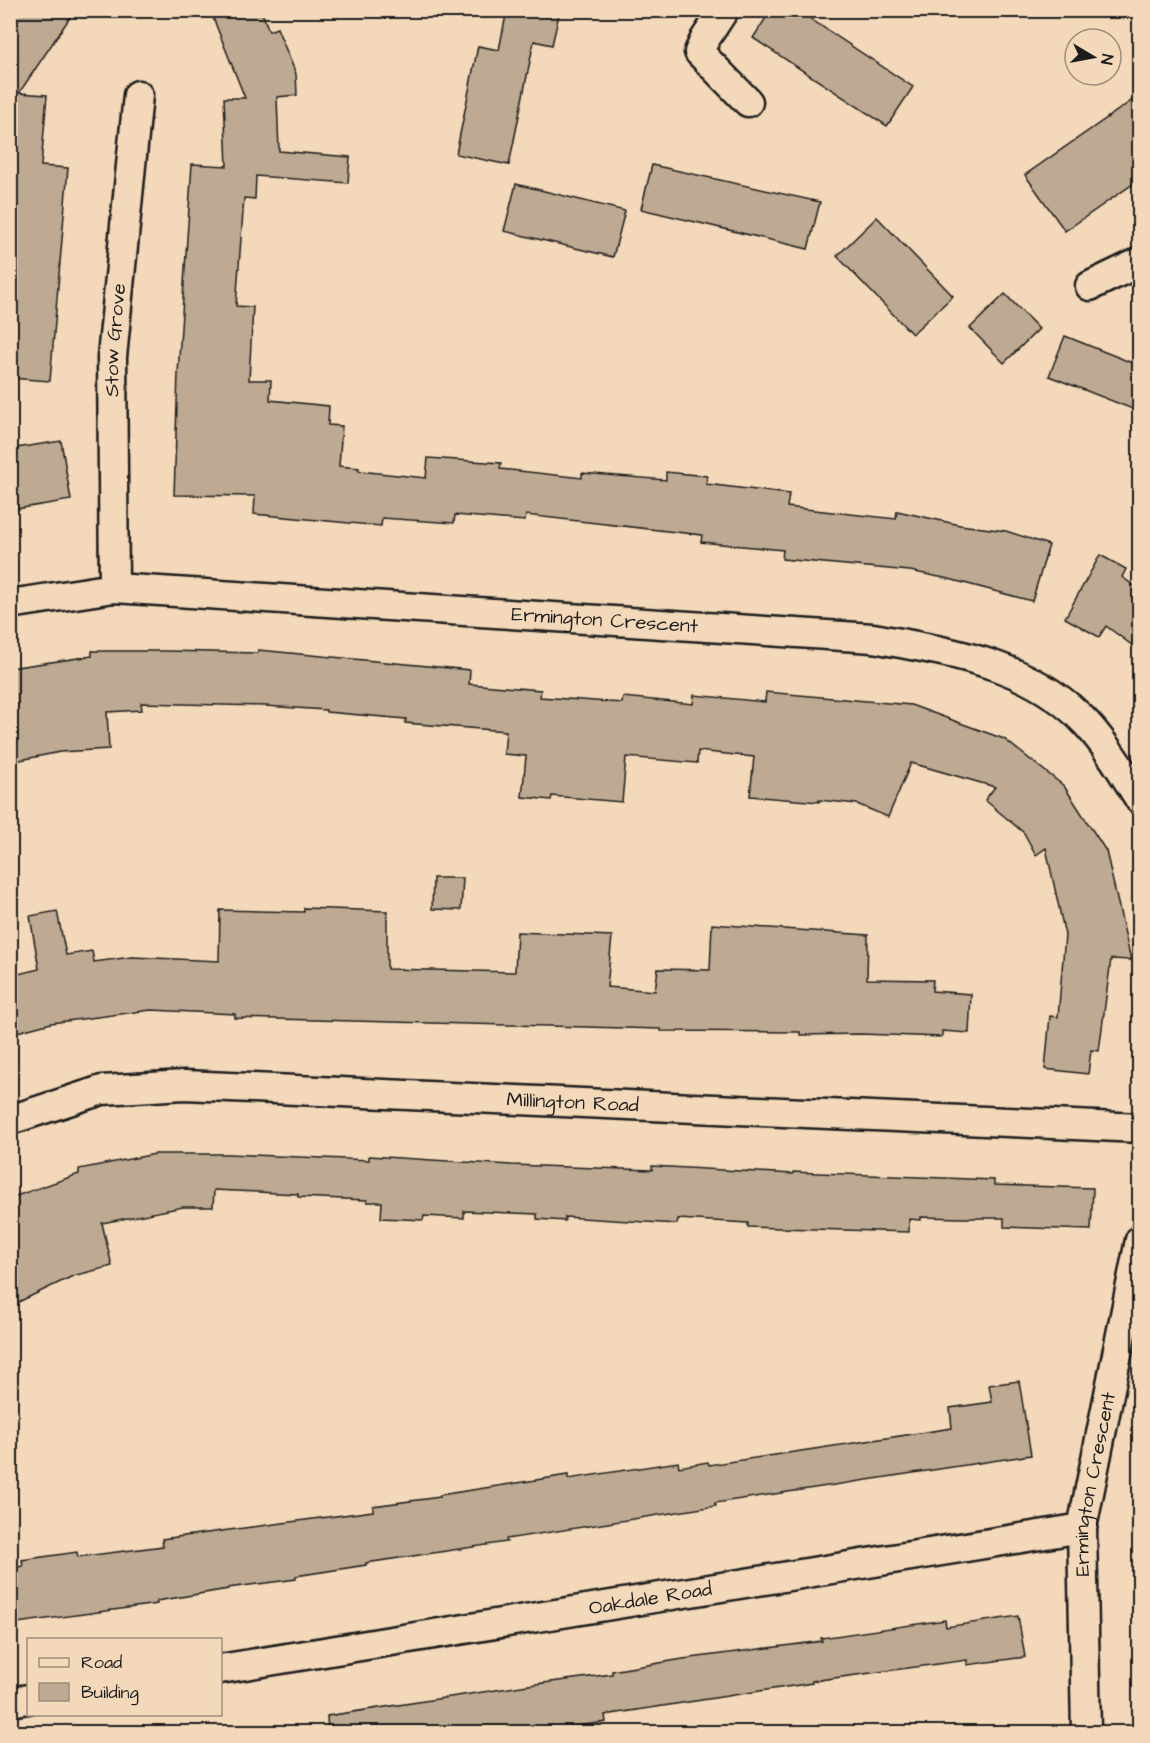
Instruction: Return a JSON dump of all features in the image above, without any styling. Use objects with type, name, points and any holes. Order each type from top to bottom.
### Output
[{"type":"street","points":[[724,10],[699,52],[748,102]]},
{"type":"street","name":"Stow Grove","points":[[114,588],[112,357],[138,95]]},
{"type":"street","points":[[1090,286],[1140,262]]},
{"type":"street","name":"Ermington Crescent","points":[[10,604],[114,588],[873,638],[955,653],[1010,671],[1051,693],[1087,724],[1122,771],[1140,800]]},
{"type":"street","name":"Millington Road","points":[[10,1120],[102,1090],[184,1085],[1140,1128]]},
{"type":"street","name":"Ermington Crescent","points":[[1086,1732],[1083,1528],[1140,1240]]},
{"type":"street","name":"Oakdale Road","points":[[222,1669],[1083,1528]]},
{"type":"street","points":[[10,1702],[27,1699]]},
{"type":"building","points":[[10,10],[75,10],[19,93],[47,95],[41,166],[68,168],[50,381],[10,378]]},
{"type":"building","points":[[210,10],[261,10],[269,31],[277,28],[296,74],[297,95],[277,97],[279,151],[350,157],[348,183],[256,176],[255,199],[244,198],[236,306],[253,307],[249,380],[271,380],[270,400],[329,406],[328,425],[342,426],[339,466],[359,468],[359,471],[426,478],[428,458],[501,463],[500,469],[582,478],[582,473],[666,480],[666,472],[707,476],[706,484],[789,494],[787,507],[896,519],[897,511],[960,525],[1006,531],[1049,545],[1032,601],[910,571],[782,559],[783,550],[701,542],[702,535],[526,515],[525,521],[455,515],[454,523],[382,518],[381,526],[254,514],[255,496],[174,495],[178,373],[192,164],[227,166],[224,98],[245,98]]},
{"type":"building","points":[[507,10],[560,10],[552,45],[534,41],[509,165],[456,154],[478,46],[499,50]]},
{"type":"building","points":[[771,10],[797,10],[913,87],[887,126],[753,38]]},
{"type":"building","points":[[1140,95],[1140,179],[1065,231],[1025,175]]},
{"type":"building","points":[[652,165],[820,202],[808,249],[641,209]]},
{"type":"building","points":[[516,184],[625,211],[613,257],[504,231]]},
{"type":"building","points":[[877,217],[953,296],[912,334],[837,256]]},
{"type":"building","points":[[1005,294],[1039,329],[1004,363],[970,328]]},
{"type":"building","points":[[1065,336],[1140,366],[1140,412],[1049,376]]},
{"type":"building","points":[[61,441],[71,500],[10,510],[10,449]]},
{"type":"building","points":[[1100,555],[1126,569],[1122,577],[1140,590],[1140,651],[1106,626],[1099,637],[1065,618]]},
{"type":"building","points":[[258,650],[470,670],[469,684],[541,690],[540,697],[622,703],[623,697],[693,704],[694,695],[765,702],[766,692],[911,705],[1004,739],[1064,786],[1106,851],[1131,960],[1111,959],[1099,1051],[1091,1050],[1088,1074],[1045,1069],[1050,1016],[1058,1017],[1065,935],[1046,848],[1036,855],[1024,833],[985,800],[995,787],[911,763],[888,817],[857,804],[750,796],[754,757],[698,751],[697,763],[626,757],[622,802],[552,796],[551,800],[522,797],[526,756],[504,754],[506,731],[405,723],[406,719],[265,706],[141,703],[142,710],[107,712],[109,749],[60,752],[10,762],[10,668],[92,656],[92,651],[258,653]]},
{"type":"building","points":[[433,878],[463,878],[461,910],[432,909]]},
{"type":"building","points":[[304,908],[387,911],[387,969],[515,972],[517,932],[612,936],[607,987],[655,991],[658,969],[710,970],[712,924],[868,935],[867,979],[933,980],[932,991],[971,994],[969,1033],[942,1031],[942,1037],[861,1034],[800,1035],[800,1032],[661,1031],[661,1029],[235,1018],[235,1014],[151,1010],[51,1023],[10,1034],[10,976],[39,969],[30,916],[57,911],[66,955],[92,951],[94,962],[132,957],[219,961],[220,910],[304,912]]},
{"type":"building","points":[[155,1154],[228,1154],[369,1160],[369,1156],[511,1165],[652,1170],[652,1166],[793,1174],[793,1172],[994,1180],[994,1185],[1093,1188],[1091,1230],[1004,1227],[1004,1218],[921,1217],[921,1220],[909,1219],[909,1232],[748,1227],[748,1223],[678,1219],[677,1224],[565,1217],[565,1221],[537,1219],[537,1214],[464,1211],[464,1218],[424,1216],[423,1220],[381,1218],[382,1202],[298,1197],[298,1194],[214,1190],[213,1207],[183,1207],[102,1223],[112,1266],[73,1276],[10,1306],[10,1198],[79,1174],[79,1169]]},
{"type":"building","points":[[1019,1381],[1031,1455],[715,1503],[716,1506],[506,1539],[507,1542],[366,1563],[366,1565],[296,1576],[296,1579],[157,1601],[157,1604],[10,1624],[10,1568],[23,1566],[22,1560],[77,1552],[78,1557],[163,1546],[162,1539],[373,1511],[373,1506],[568,1475],[568,1479],[678,1462],[679,1467],[708,1462],[709,1465],[952,1428],[950,1408],[992,1402],[989,1385]]},
{"type":"building","points":[[1018,1616],[1025,1657],[967,1665],[967,1660],[812,1681],[812,1683],[605,1715],[606,1722],[531,1732],[328,1732],[327,1716],[612,1674],[612,1671],[683,1659],[822,1641],[821,1638],[945,1620],[946,1627]]}]
